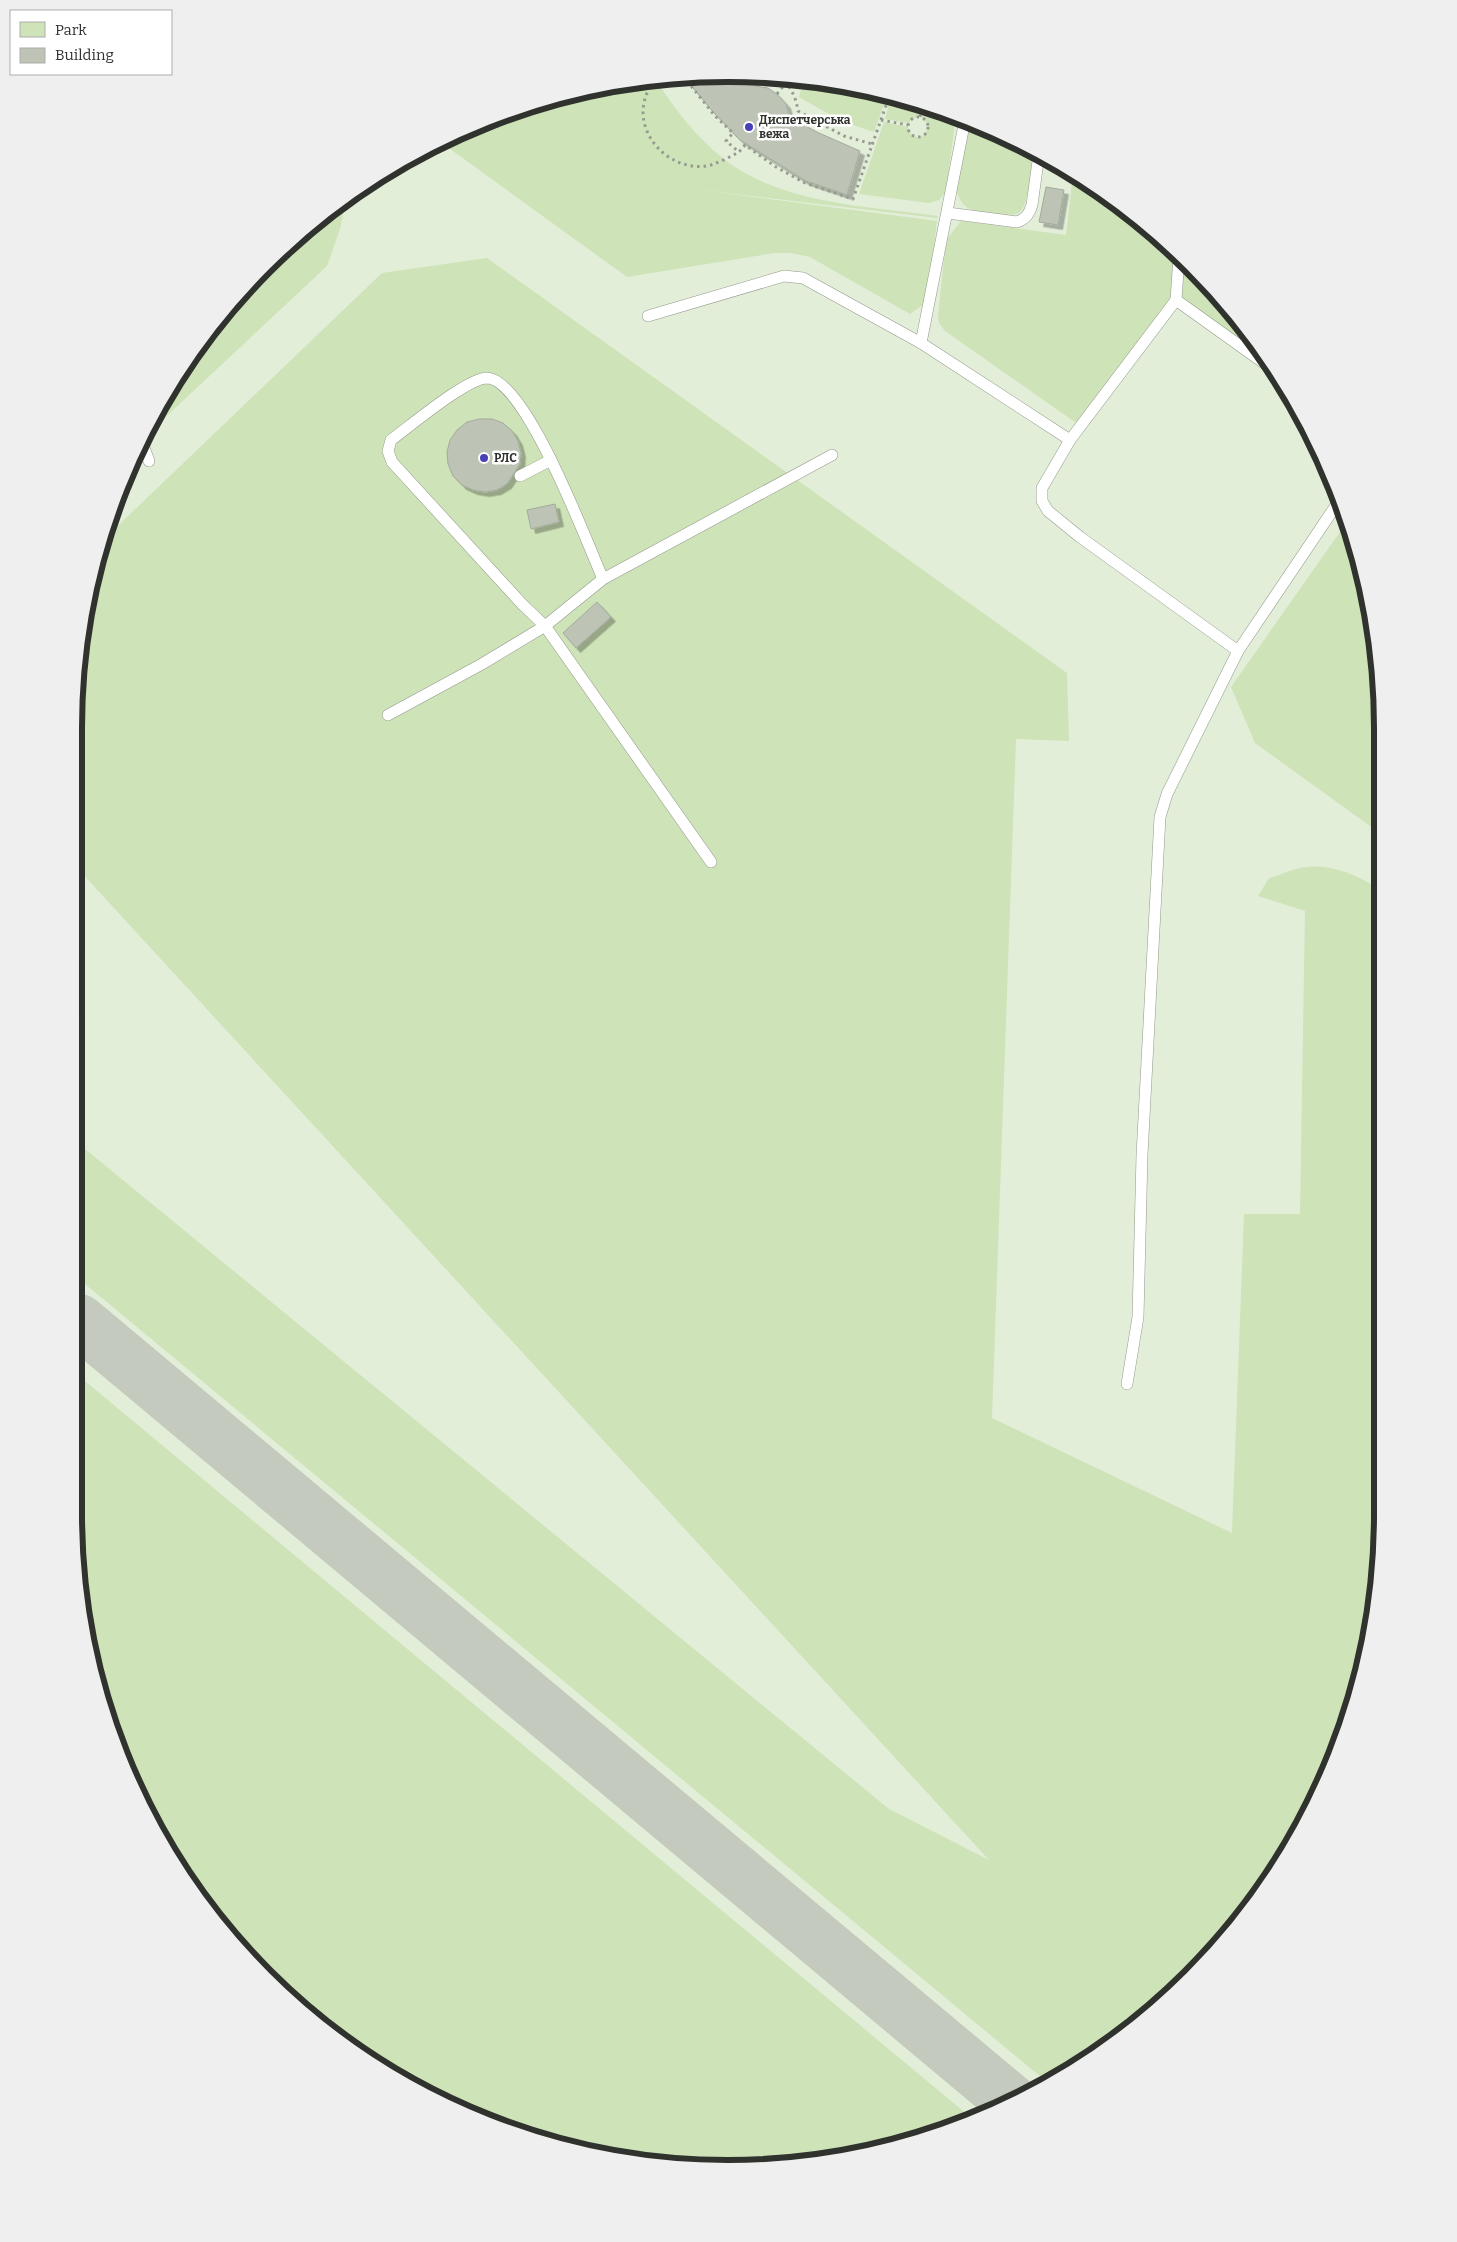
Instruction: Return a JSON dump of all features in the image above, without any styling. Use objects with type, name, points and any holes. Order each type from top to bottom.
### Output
[{"type":"lane","points":[[921,343],[964,127]]},
{"type":"lane","points":[[948,212],[1017,222],[1022,220],[1030,212],[1039,162]]},
{"type":"lane","points":[[1178,266],[1176,300],[1070,440],[1042,488],[1042,501],[1048,511],[1080,537],[1238,651]]},
{"type":"lane","points":[[648,316],[784,276],[803,278],[921,343],[1070,440]]},
{"type":"lane","points":[[1176,300],[1258,359]]},
{"type":"lane","points":[[603,579],[551,460],[524,410],[512,393],[499,382],[486,378],[469,384],[391,440],[388,451],[392,462],[522,604],[545,626],[711,862]]},
{"type":"lane","points":[[145,451],[149,460]]},
{"type":"lane","points":[[388,715],[482,664],[545,626],[603,579],[832,455]]},
{"type":"lane","points":[[520,476],[551,460]]},
{"type":"lane","points":[[1127,1384],[1138,1317],[1142,1155],[1160,817],[1167,794],[1238,651],[1335,507]]},
{"type":"path","points":[[689,84],[715,116],[733,133],[726,141],[739,152]]},
{"type":"path","points":[[777,94],[784,85]]},
{"type":"path","points":[[788,86],[795,95],[798,111],[844,136],[872,144]]},
{"type":"path","points":[[650,87],[644,100],[644,124],[650,137],[667,156],[686,164],[710,165],[739,152],[745,145],[805,183],[853,198],[887,103]]},
{"type":"path","points":[[920,118],[921,113]]},
{"type":"path","points":[[920,118],[926,121],[928,127],[923,136],[916,136],[911,134],[908,125],[911,120],[920,118]]},
{"type":"path","points":[[881,120],[908,125]]},
{"type":"shaded area","points":[[728,82],[771,84],[855,95],[896,105],[936,117],[1014,149],[1052,169],[1122,216],[1185,272],[1241,335],[1266,370],[1308,443],[1340,521],[1352,561],[1362,602],[1373,686],[1374,1514],[1369,1598],[1362,1640],[1352,1681],[1325,1761],[1308,1799],[1288,1836],[1266,1872],[1241,1907],[1185,1970],[1122,2026],[1087,2051],[1014,2093],[936,2125],[855,2147],[813,2154],[728,2160],[644,2154],[602,2147],[561,2137],[481,2110],[405,2073],[335,2026],[272,1970],[243,1939],[216,1907],[191,1872],[149,1799],[117,1721],[95,1640],[88,1598],[82,1514],[82,728],[88,644],[95,602],[105,561],[132,481],[169,405],[216,335],[272,272],[303,243],[335,216],[370,191],[406,169],[443,149],[521,117],[602,95],[644,88]]},
{"type":"green space","points":[[660,86],[674,107],[695,132],[719,155],[745,173],[767,184],[790,192],[839,203],[938,216],[937,218],[685,188],[937,221],[927,302],[910,314],[810,257],[791,253],[774,253],[627,277],[447,147],[521,117],[561,105],[602,95]]},
{"type":"green space","points":[[802,87],[855,95],[885,102],[874,132],[841,121],[799,97]]},
{"type":"green space","points":[[889,103],[919,112],[918,117],[909,123],[885,119]]},
{"type":"green space","points":[[923,113],[955,124],[946,192],[939,200],[929,203],[859,194],[884,122],[908,127],[911,134],[916,137],[923,136],[927,129],[927,124],[922,118]]},
{"type":"green space","points":[[968,129],[1032,159],[1026,200],[1020,212],[1016,214],[994,214],[968,208],[963,204],[955,188]]},
{"type":"green space","points":[[1072,182],[1122,216],[1154,243],[1214,303],[1250,347],[1176,295],[1079,425],[945,331],[939,323],[938,316],[946,240],[961,221],[1066,235]]},
{"type":"green space","points":[[344,210],[340,229],[327,266],[160,422],[191,370],[216,335],[243,303],[303,243]]},
{"type":"green space","points":[[487,258],[1067,673],[1069,741],[1016,739],[992,1418],[1232,1533],[1244,1214],[1300,1214],[1305,911],[1258,896],[1269,878],[1307,867],[1336,869],[1365,880],[1374,886],[1373,1556],[1362,1640],[1352,1681],[1340,1721],[1308,1799],[1266,1872],[1241,1907],[1185,1970],[1154,1999],[1122,2026],[1087,2051],[1042,2078],[82,1281],[82,1146],[889,1809],[989,1860],[82,873],[82,728],[84,686],[95,602],[115,529],[382,273]]},
{"type":"green space","points":[[1342,529],[1362,602],[1369,644],[1373,686],[1374,829],[1255,743],[1231,687]]},
{"type":"green space","points":[[82,1378],[966,2114],[896,2137],[855,2147],[813,2154],[728,2160],[644,2154],[602,2147],[561,2137],[481,2110],[405,2073],[335,2026],[272,1970],[216,1907],[191,1872],[169,1836],[149,1799],[132,1761],[105,1681],[95,1640],[88,1598],[82,1514]]},
{"type":"building","points":[[752,83],[755,86],[768,88],[786,104],[790,118],[860,151],[847,195],[806,181],[740,140],[690,84]]},
{"type":"building","points":[[1046,187],[1064,190],[1058,225],[1039,222]]},
{"type":"building","name":"РЛС","points":[[479,419],[492,419],[503,423],[512,431],[518,441],[521,453],[520,464],[507,484],[497,490],[485,492],[473,490],[462,485],[453,476],[448,464],[447,452],[450,440],[457,430],[467,422]]},
{"type":"building","points":[[555,504],[559,522],[531,529],[527,510]]},
{"type":"building","points":[[597,602],[611,617],[576,648],[563,633]]},
{"type":"taxiway","points":[[82,1324],[1006,2097]]},
{"type":"place","name":"Диспетчерська вежа","points":[[749,127]]},
{"type":"place","name":"РЛС","points":[[484,458]]}]
